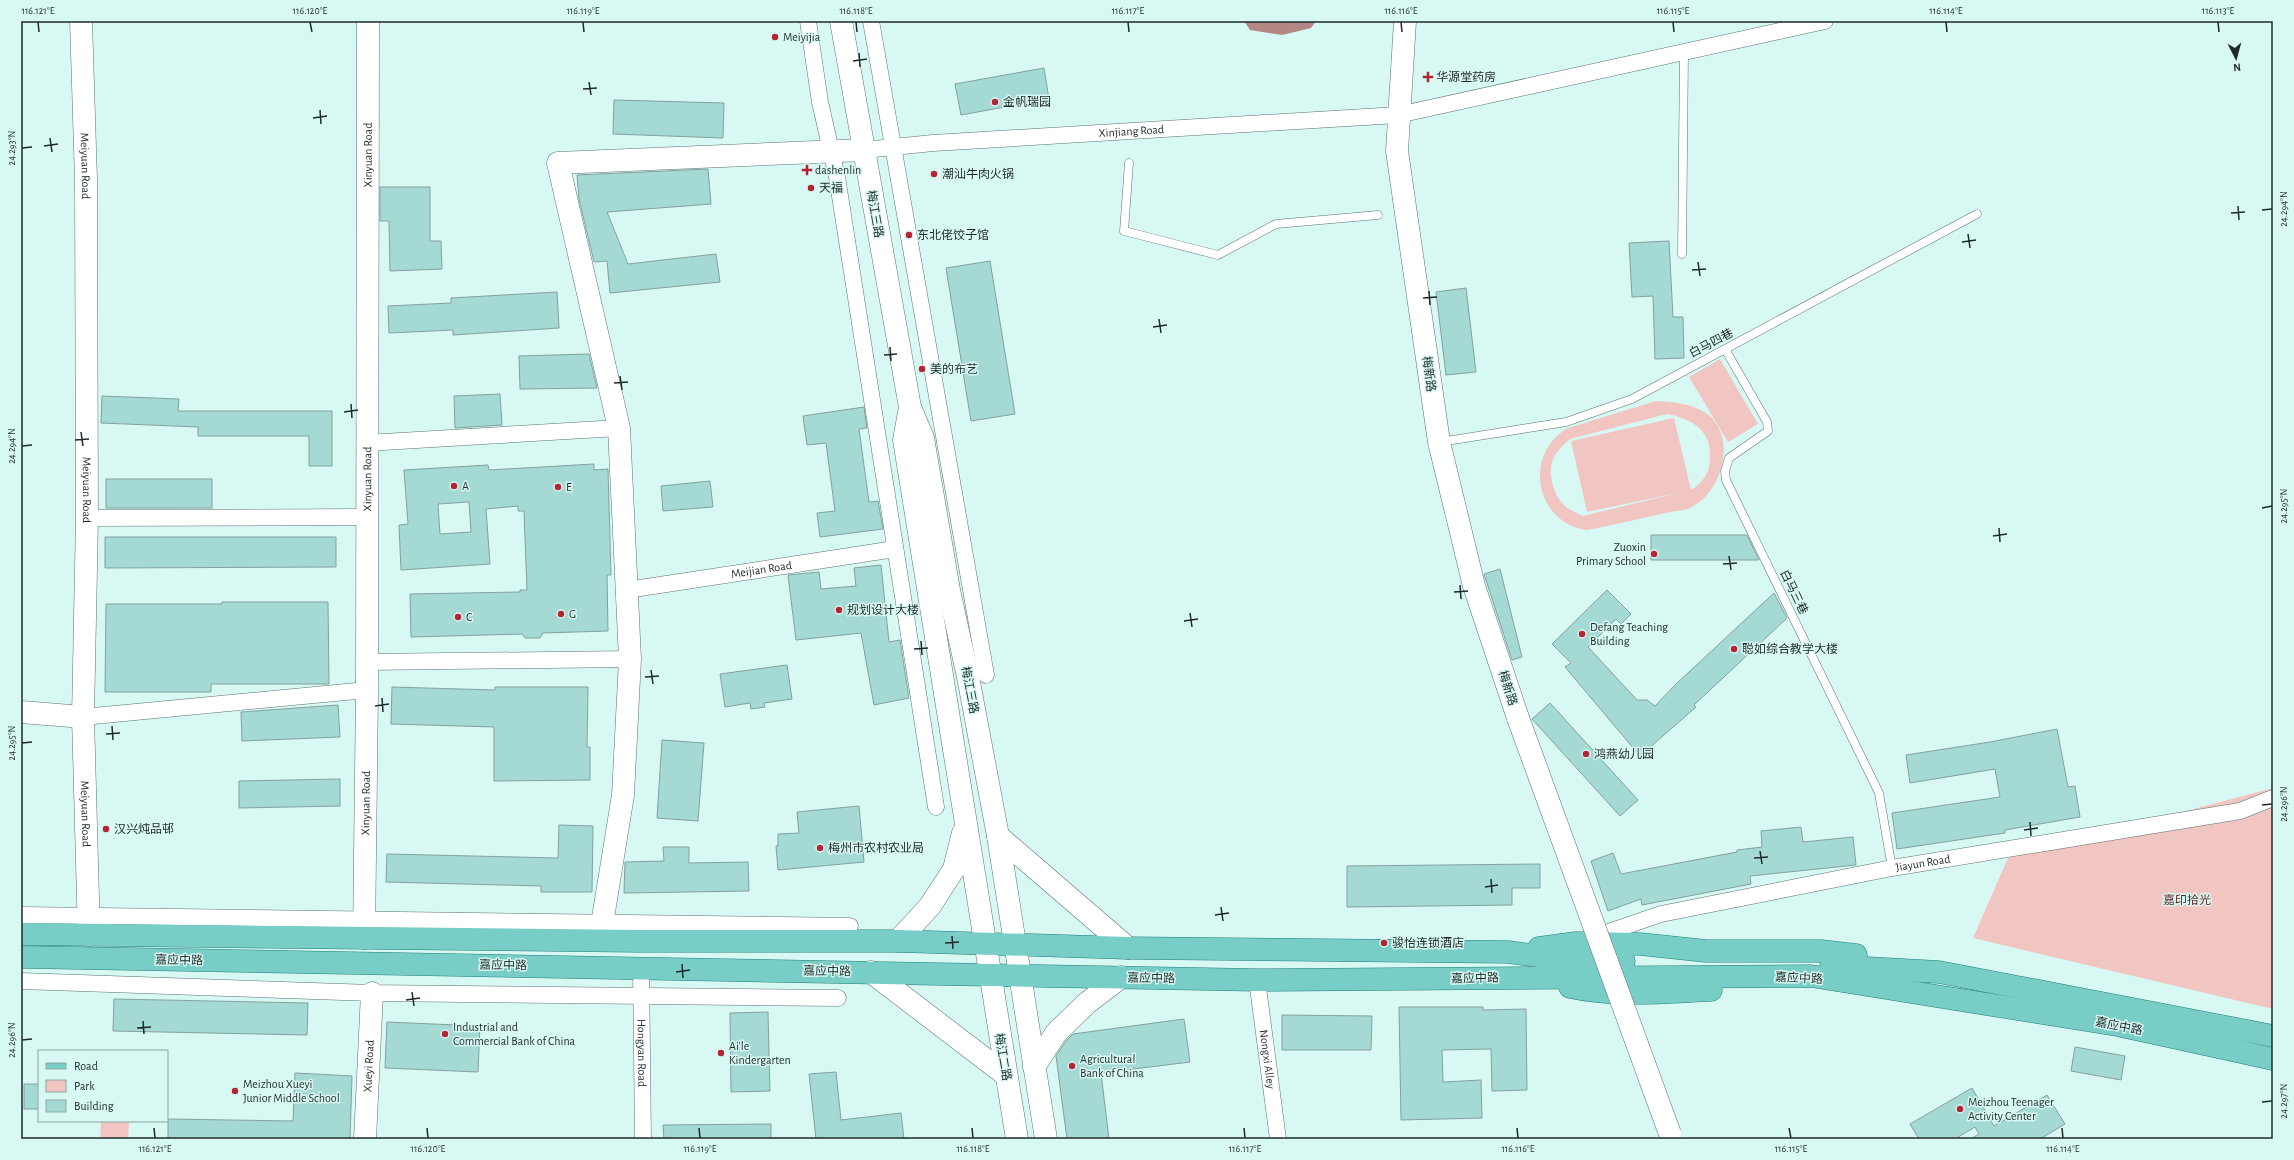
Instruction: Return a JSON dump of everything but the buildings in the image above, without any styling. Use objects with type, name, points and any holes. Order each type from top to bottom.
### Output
[{"type":"main road","name":"嘉应中路","points":[[21,934],[89,925],[364,929],[898,941],[1128,948],[1508,952],[1562,959],[1722,965],[1824,966],[1887,971],[1939,972],[2273,1036]]},
{"type":"main road","points":[[1508,952],[1576,943],[1640,944],[1706,951],[1821,951],[1888,958],[1939,972]]},
{"type":"main road","name":"嘉应中路","points":[[21,957],[1257,980],[1530,977],[1592,992],[1637,994],[1740,989],[1886,989],[2117,1025],[2273,1059]]},
{"type":"street","name":"Meiyuan Road","points":[[81,21],[86,188],[87,518],[83,717],[89,925]]},
{"type":"street","name":"Xinyuan Road","points":[[364,929],[367,690],[366,443],[368,21]]},
{"type":"street","points":[[808,21],[820,102],[837,177],[936,807]]},
{"type":"street","name":"梅江三路","points":[[841,21],[910,407],[923,438],[949,590],[968,676],[998,836],[1020,975]]},
{"type":"street","points":[[870,21],[986,675]]},
{"type":"street","name":"梅新路","points":[[1405,21],[1398,115],[1397,151],[1439,442],[1474,586],[1518,718],[1671,1137]]},
{"type":"street","name":"Xinjiang Road","points":[[864,150],[933,143],[1398,115],[1825,21]]},
{"type":"street","points":[[603,918],[623,795],[630,659],[619,428],[558,163],[864,150]]},
{"type":"street","name":"梅江三路","points":[[910,407],[904,440],[989,975]]},
{"type":"street","points":[[366,443],[619,428]]},
{"type":"street","points":[[87,518],[366,517]]},
{"type":"street","name":"Meijian Road","points":[[627,590],[895,549]]},
{"type":"street","points":[[366,662],[630,659]]},
{"type":"street","points":[[21,712],[83,717],[367,690]]},
{"type":"street","name":"Jiayun Road","points":[[1576,943],[1661,914],[1892,868],[2240,811],[2273,798]]},
{"type":"street","points":[[898,941],[930,906],[954,869],[965,824]]},
{"type":"street","points":[[998,836],[1128,948]]},
{"type":"street","points":[[21,915],[89,925]]},
{"type":"street","points":[[364,929],[850,926]]},
{"type":"street","name":"Hongyan Road","points":[[641,968],[643,1139]]},
{"type":"street","points":[[871,972],[1006,1075]]},
{"type":"street","name":"梅江二路","points":[[989,975],[1015,1136]]},
{"type":"street","points":[[1020,975],[1046,1139]]},
{"type":"street","points":[[1034,1067],[1056,1033],[1087,1003],[1121,977]]},
{"type":"street","name":"Nongxi Alley","points":[[1257,980],[1278,1139]]},
{"type":"street","points":[[21,981],[372,993],[838,998]]},
{"type":"street","name":"Xueyi Road","points":[[365,1139],[372,993]]},
{"type":"lane","points":[[1682,254],[1684,52]]},
{"type":"lane","points":[[1128,163],[1124,231],[1218,255],[1276,224],[1378,215]]},
{"type":"lane","name":"白马四巷","points":[[1439,442],[1566,422],[1632,399],[1977,214]]},
{"type":"lane","name":"白马三巷","points":[[1725,349],[1767,422],[1768,431],[1729,458],[1725,471],[1726,480],[1878,793],[1892,868]]},
{"type":"green space","points":[[1720,359],[1758,424],[1728,442],[1689,377]]},
{"type":"green space","points":[[1656,401],[1685,404],[1699,409],[1711,417],[1719,427],[1723,440],[1724,453],[1722,466],[1711,490],[1702,500],[1692,507],[1587,530],[1570,525],[1556,515],[1546,502],[1541,486],[1540,470],[1544,454],[1554,440],[1568,428]],"holes":[[[1667,414],[1687,420],[1702,430],[1709,446],[1709,467],[1706,474],[1697,486],[1691,490],[1674,418],[1571,441],[1587,512],[1682,492],[1583,516],[1568,508],[1559,499],[1551,478],[1551,465],[1559,449],[1570,439]]]},
{"type":"green space","name":"嘉印拾光","points":[[2273,788],[2273,1009],[1973,938],[2008,858]]},
{"type":"green space","points":[[101,1122],[129,1122],[128,1139],[100,1139]]},
{"type":"shaded area","points":[[1244,21],[1316,21],[1311,28],[1282,35],[1250,30]]},
{"type":"place","name":"Meiyijia","points":[[775,37]]},
{"type":"place","name":"华源堂药房","points":[[1428,77]]},
{"type":"place","name":"金帆瑞园","points":[[995,102]]},
{"type":"place","name":"dashenlin","points":[[807,170]]},
{"type":"place","name":"潮汕牛肉火锅","points":[[934,174]]},
{"type":"place","name":"天福","points":[[811,188]]},
{"type":"place","name":"东北佬饺子馆","points":[[909,235]]},
{"type":"place","name":"美的布艺","points":[[922,369]]},
{"type":"place","name":"A","points":[[454,486]]},
{"type":"place","name":"E","points":[[558,487]]},
{"type":"place","name":"Zuoxin Primary School","points":[[1654,554]]},
{"type":"place","name":"规划设计大楼","points":[[839,610]]},
{"type":"place","name":"G","points":[[561,614]]},
{"type":"place","name":"C","points":[[458,617]]},
{"type":"place","name":"Defang Teaching Building","points":[[1582,634]]},
{"type":"place","name":"聪如综合教学大楼","points":[[1734,649]]},
{"type":"place","name":"鸿燕幼儿园","points":[[1586,754]]},
{"type":"place","name":"汉兴炖品邨","points":[[106,829]]},
{"type":"place","name":"梅州市农村农业局","points":[[820,848]]},
{"type":"place","name":"骏怡连锁酒店","points":[[1384,943]]},
{"type":"place","name":"Industrial and Commercial Bank of China","points":[[445,1034]]},
{"type":"place","name":"Ai'le Kindergarten","points":[[721,1053]]},
{"type":"place","name":"Agricultural Bank of China","points":[[1072,1066]]},
{"type":"place","name":"Meizhou Xueyi Junior Middle School","points":[[235,1091]]},
{"type":"place","name":"Meizhou Teenager Activity Center","points":[[1960,1109]]}]
